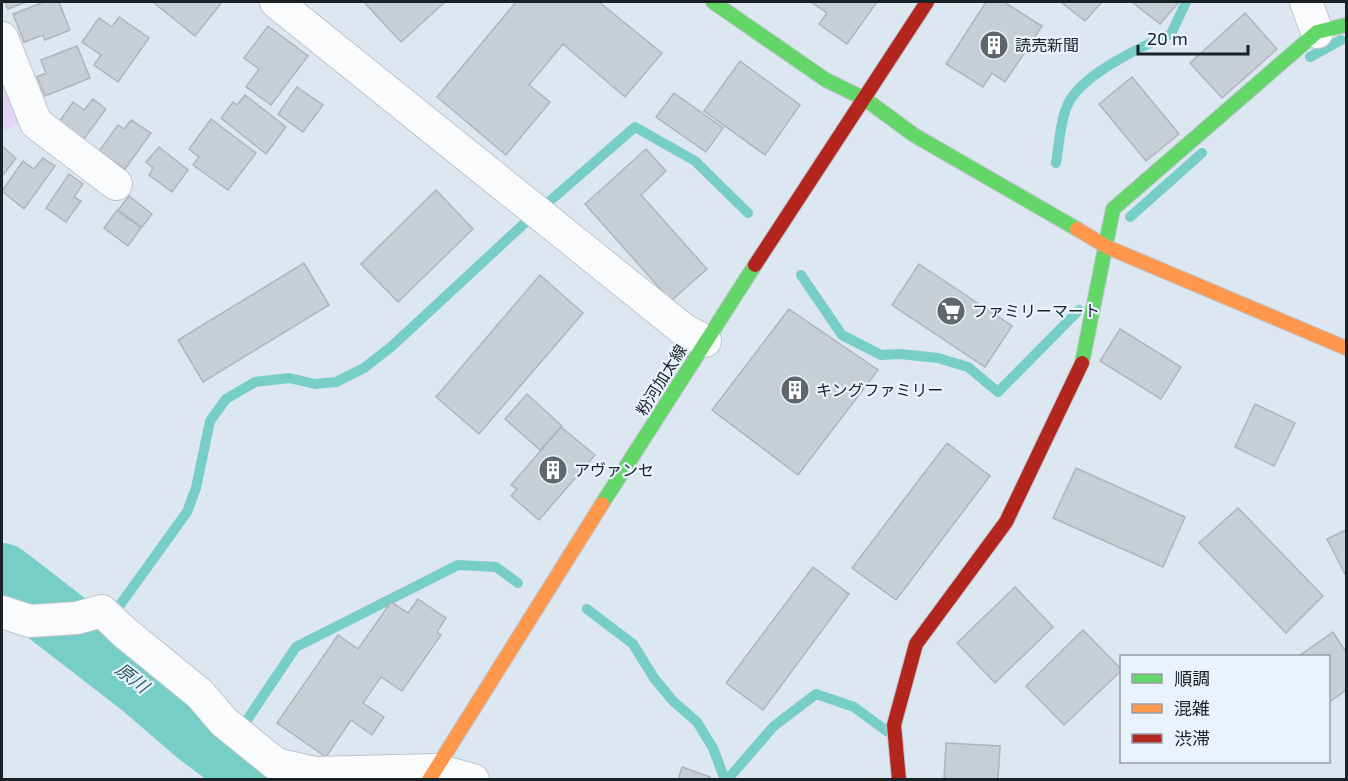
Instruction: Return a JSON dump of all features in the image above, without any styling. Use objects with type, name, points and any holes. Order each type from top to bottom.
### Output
[{"type":"street","points":[[276,2],[684,330],[705,341]]},
{"type":"street","points":[[713,2],[826,80],[865,99],[914,135],[1107,247],[1347,348]]},
{"type":"street","name":"粉河加太線","points":[[432,775],[705,341],[927,2]]},
{"type":"street","points":[[1306,2],[1317,32]]},
{"type":"street","points":[[899,780],[894,725],[916,644],[1006,522],[1084,359],[1113,209],[1317,32],[1347,25]]},
{"type":"street","points":[[2,38],[36,123],[116,184]]},
{"type":"street","points":[[16,616],[89,614],[124,632],[200,694],[224,722],[276,764],[315,773],[432,775],[473,780]]},
{"type":"shaded area","points":[[8,88],[24,121],[2,132],[2,92]]},
{"type":"building","points":[[5,2],[26,2],[8,9]]},
{"type":"building","points":[[44,2],[59,2],[70,30],[45,40],[43,35],[24,42],[13,14]]},
{"type":"building","points":[[153,2],[222,2],[195,36]]},
{"type":"building","points":[[364,2],[445,2],[401,42]]},
{"type":"building","points":[[516,2],[599,2],[662,53],[625,97],[563,44],[529,85],[550,102],[506,155],[437,97]]},
{"type":"building","points":[[811,2],[877,2],[847,44],[819,24],[827,13]]},
{"type":"building","name":"読売新聞","points":[[986,2],[1004,2],[1042,26],[1005,82],[992,73],[983,87],[946,64]]},
{"type":"building","points":[[1061,2],[1102,2],[1085,21]]},
{"type":"building","points":[[1132,2],[1179,2],[1160,24]]},
{"type":"building","points":[[1245,13],[1277,49],[1222,98],[1190,63]]},
{"type":"building","points":[[119,17],[149,38],[118,82],[94,65],[101,55],[82,42],[99,18],[112,27]]},
{"type":"building","points":[[268,26],[308,56],[271,105],[246,87],[259,69],[244,58]]},
{"type":"building","points":[[77,46],[90,78],[45,96],[37,77],[46,73],[41,60]]},
{"type":"building","points":[[740,61],[800,105],[765,155],[704,111]]},
{"type":"building","points":[[1132,77],[1179,134],[1146,161],[1099,104]]},
{"type":"building","points":[[297,87],[323,105],[303,132],[278,114]]},
{"type":"building","points":[[674,93],[723,128],[706,152],[656,117]]},
{"type":"building","points":[[245,95],[286,127],[266,154],[221,118],[233,102],[237,105]]},
{"type":"building","points":[[93,99],[106,109],[84,139],[59,122],[73,102],[84,110]]},
{"type":"building","points":[[211,119],[256,153],[228,190],[193,165],[199,157],[189,149]]},
{"type":"building","points":[[131,120],[151,133],[125,169],[99,151],[118,125],[124,129]]},
{"type":"building","points":[[2,146],[16,158],[2,176]]},
{"type":"building","points":[[159,147],[188,170],[172,192],[149,175],[153,168],[146,162]]},
{"type":"building","points":[[646,149],[666,171],[641,195],[707,269],[671,301],[585,204]]},
{"type":"building","points":[[43,158],[55,166],[24,209],[2,191],[23,161],[34,169]]},
{"type":"building","points":[[69,174],[83,184],[74,197],[81,201],[66,222],[46,208]]},
{"type":"building","points":[[436,190],[473,229],[398,302],[361,264]]},
{"type":"building","points":[[129,196],[152,214],[142,227],[118,210]]},
{"type":"building","points":[[117,210],[141,228],[128,246],[104,228]]},
{"type":"building","points":[[304,263],[329,305],[203,382],[178,340]]},
{"type":"building","points":[[919,264],[1012,326],[985,367],[892,305]]},
{"type":"building","points":[[540,275],[583,313],[479,434],[436,397]]},
{"type":"building","name":"キングファミリー","points":[[789,309],[878,370],[798,475],[712,410]]},
{"type":"building","points":[[1120,329],[1181,367],[1161,399],[1100,361]]},
{"type":"building","points":[[527,394],[562,426],[540,450],[505,419]]},
{"type":"building","points":[[1255,404],[1295,423],[1274,466],[1235,447]]},
{"type":"building","name":"アヴァンセ","points":[[561,427],[595,455],[539,520],[511,496],[517,489],[511,485]]},
{"type":"building","points":[[947,443],[990,476],[896,600],[852,568]]},
{"type":"building","points":[[1076,468],[1185,517],[1163,567],[1053,518]]},
{"type":"building","points":[[1238,508],[1323,596],[1286,633],[1199,543]]},
{"type":"building","points":[[1346,530],[1346,576],[1327,539]]},
{"type":"building","points":[[813,567],[849,594],[763,710],[726,683]]},
{"type":"building","points":[[1015,587],[1053,627],[995,683],[957,643]]},
{"type":"building","points":[[418,599],[446,618],[437,632],[441,635],[402,691],[381,677],[363,703],[384,717],[372,735],[351,720],[326,757],[277,723],[338,635],[358,649],[391,602],[408,613]]},
{"type":"building","points":[[1083,630],[1120,668],[1120,672],[1064,725],[1026,686]]},
{"type":"building","points":[[1333,632],[1346,652],[1346,690],[1330,702],[1330,655],[1300,655]]},
{"type":"building","points":[[946,743],[1000,746],[998,780],[944,780]]},
{"type":"building","points":[[682,767],[710,777],[709,780],[678,780]]},
{"type":"waterway","points":[[1056,163],[1063,118],[1075,93],[1099,72],[1144,46],[1171,34],[1186,2]]},
{"type":"waterway","points":[[1310,57],[1341,40]]},
{"type":"waterway","points":[[112,616],[187,512],[196,488],[210,421],[226,399],[255,382],[289,378],[315,384],[336,382],[364,368],[391,347],[528,220],[635,127],[695,161],[748,213]]},
{"type":"waterway","points":[[1130,217],[1202,153]]},
{"type":"waterway","points":[[801,275],[842,335],[881,355],[900,354],[938,358],[968,367],[998,392],[1079,310]]},
{"type":"waterway","points":[[247,720],[296,647],[458,565],[496,567],[518,583]]},
{"type":"waterway","name":"原川","points":[[2,576],[262,780]]},
{"type":"waterway","points":[[587,609],[633,644],[654,678],[673,701],[697,722],[713,748],[725,780]]},
{"type":"waterway","points":[[34,633],[49,637],[74,632]]},
{"type":"waterway","points":[[727,780],[774,726],[816,694],[854,707],[888,732]]},
{"type":"traffic: fast","points":[[713,2],[826,80],[865,99],[914,135],[1077,229]]},
{"type":"traffic: fast","points":[[1082,363],[1113,209],[1317,32],[1346,25]]},
{"type":"traffic: fast","points":[[602,504],[755,265]]},
{"type":"traffic: slow","points":[[1077,229],[1107,247],[1346,348]]},
{"type":"traffic: slow","points":[[429,780],[602,504]]},
{"type":"traffic: jam","points":[[755,265],[927,2]]},
{"type":"traffic: jam","points":[[899,780],[894,725],[916,644],[1006,522],[1082,363]]},
{"type":"place","name":"読売新聞","points":[[994,45]]},
{"type":"place","name":"ファミリーマート","points":[[951,311]]},
{"type":"place","name":"キングファミリー","points":[[795,390]]},
{"type":"place","name":"アヴァンセ","points":[[553,470]]}]
